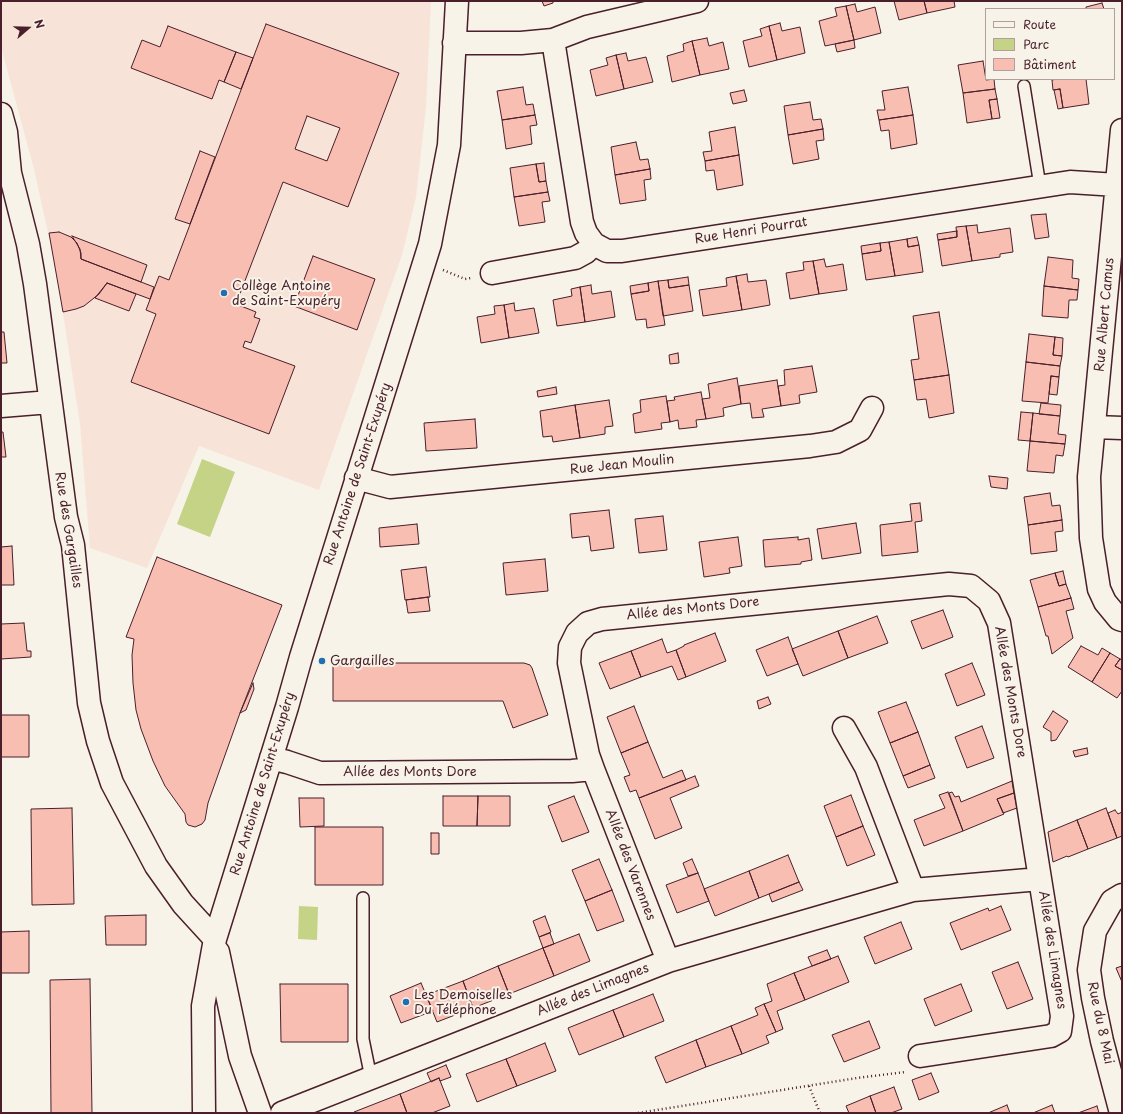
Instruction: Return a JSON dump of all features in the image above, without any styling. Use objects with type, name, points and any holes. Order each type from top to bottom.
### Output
[{"type":"street","name":"Rue Antoine de Saint-Exupéry","points":[[204,1113],[203,1006],[215,939],[356,478],[372,434],[430,244],[449,145],[457,1]]},
{"type":"street","points":[[454,43],[521,43],[553,40],[587,27],[697,1]]},
{"type":"street","points":[[492,273],[575,258],[586,252],[594,244],[586,233],[582,222],[553,40]]},
{"type":"street","name":"Rue des Gargailles","points":[[1,114],[6,132],[10,173],[28,244],[35,284],[66,517],[73,545],[89,703],[98,740],[112,783],[156,866],[183,904],[215,939]]},
{"type":"street","name":"Rue Albert Camus","points":[[1122,130],[1089,477],[1091,538],[1099,589],[1105,602],[1119,619],[1122,620]]},
{"type":"street","name":"Rue Henri Pourrat","points":[[594,244],[607,251],[622,250],[1070,182],[1117,185]]},
{"type":"street","points":[[1,406],[50,402]]},
{"type":"street","name":"Rue Jean Moulin","points":[[356,478],[390,487],[810,446],[836,442],[860,430],[872,408]]},
{"type":"street","points":[[1094,427],[1122,428]]},
{"type":"street","name":"Allée des Monts Dore","points":[[271,758],[320,773],[572,771],[593,769],[588,755],[569,663],[570,647],[576,633],[588,623],[602,619],[949,584],[971,586],[989,601],[999,622],[1040,879]]},
{"type":"street","points":[[844,728],[866,767],[913,890]]},
{"type":"street","name":"Allée des Varennes","points":[[593,769],[668,961]]},
{"type":"street","name":"Allée des Limagnes","points":[[282,1113],[668,961],[913,890],[1040,879],[1062,1016],[1060,1031],[1051,1036],[920,1056]]},
{"type":"street","name":"Rue du 8 Mai","points":[[1121,1113],[1102,1041],[1089,970],[1095,931],[1112,901],[1122,895]]},
{"type":"street","points":[[215,939],[240,1056],[260,1113]]},
{"type":"lane","points":[[1024,86],[1040,186]]},
{"type":"lane","points":[[363,898],[363,1039],[371,1078]]},
{"type":"path","points":[[449,272],[465,279]]},
{"type":"path","points":[[638,1113],[909,1072],[920,1056]]},
{"type":"path","points":[[809,1086],[820,1113]]},
{"type":"shaded area","name":"Collège Antoine de Saint-Exupéry","points":[[1,1],[431,1],[426,107],[416,197],[402,255],[319,490],[199,446],[147,568],[90,548],[80,424],[57,274],[34,169],[1,47]]},
{"type":"green space","points":[[202,459],[235,472],[210,537],[177,524]]},
{"type":"green space","points":[[299,906],[318,907],[317,940],[298,939]]},
{"type":"building","points":[[542,1],[553,1],[553,3],[544,6]]},
{"type":"building","points":[[894,1],[924,1],[927,13],[899,20]]},
{"type":"building","points":[[924,1],[954,1],[955,7],[927,13]]},
{"type":"building","points":[[1102,3],[1104,8],[1086,8]]},
{"type":"building","points":[[855,4],[857,12],[875,7],[881,33],[854,40],[846,6]]},
{"type":"building","points":[[846,6],[854,40],[825,46],[819,21],[837,16],[835,8]]},
{"type":"building","points":[[780,23],[782,31],[800,27],[805,53],[777,60],[769,26]]},
{"type":"building","points":[[266,24],[399,73],[348,207],[283,182],[236,304],[256,312],[254,317],[260,319],[251,343],[245,341],[243,347],[295,366],[269,434],[131,382],[156,314],[146,310],[159,276],[169,280]],"holes":[[[307,116],[340,128],[327,161],[295,149]]]},
{"type":"building","points":[[168,26],[236,52],[224,82],[219,80],[212,99],[131,68],[142,40],[160,47]]},
{"type":"building","points":[[769,26],[777,60],[749,67],[743,41],[762,36],[760,29]]},
{"type":"building","points":[[707,38],[709,46],[723,42],[729,69],[700,75],[692,41]]},
{"type":"building","points":[[854,40],[855,48],[837,52],[835,44]]},
{"type":"building","points":[[692,41],[700,75],[672,82],[667,56],[684,51],[683,44]]},
{"type":"building","points":[[236,52],[253,58],[241,89],[224,82]]},
{"type":"building","points":[[626,53],[628,61],[646,57],[653,82],[624,89],[616,55]]},
{"type":"building","points":[[616,55],[624,89],[596,96],[590,70],[608,65],[606,58]]},
{"type":"building","points":[[983,61],[985,80],[994,80],[995,89],[963,93],[958,65]]},
{"type":"building","points":[[1052,80],[1086,80],[1089,104],[1063,108],[1060,89],[1053,90]]},
{"type":"building","points":[[523,87],[526,105],[533,104],[535,115],[502,120],[497,91]]},
{"type":"building","points":[[908,87],[913,115],[879,120],[877,110],[885,110],[882,91]]},
{"type":"building","points":[[995,89],[997,99],[989,100],[992,119],[967,123],[963,93]]},
{"type":"building","points":[[1060,89],[1063,108],[1058,109],[1054,90]]},
{"type":"building","points":[[744,90],[747,101],[733,104],[730,93]]},
{"type":"building","points":[[997,99],[1000,118],[992,119],[989,100]]},
{"type":"building","points":[[810,102],[813,120],[821,119],[823,129],[788,135],[784,106]]},
{"type":"building","points":[[535,115],[537,125],[530,126],[532,144],[506,149],[502,120]]},
{"type":"building","points":[[913,115],[917,144],[891,149],[889,130],[881,131],[879,120]]},
{"type":"building","points":[[735,127],[739,155],[705,161],[703,152],[712,151],[709,132]]},
{"type":"building","points":[[823,129],[824,140],[816,141],[819,159],[793,164],[788,135]]},
{"type":"building","points":[[636,142],[640,160],[648,159],[650,169],[615,175],[611,147]]},
{"type":"building","points":[[200,151],[215,157],[190,224],[175,219]]},
{"type":"building","points":[[739,155],[743,185],[717,190],[714,170],[706,171],[705,161]]},
{"type":"building","points":[[544,163],[546,181],[539,182],[536,164]]},
{"type":"building","points":[[536,164],[539,182],[546,181],[548,192],[514,197],[510,168]]},
{"type":"building","points":[[650,169],[651,179],[644,180],[646,200],[620,204],[615,175]]},
{"type":"building","points":[[548,192],[550,201],[542,202],[545,222],[519,226],[514,197]]},
{"type":"building","points":[[1046,214],[1049,237],[1035,239],[1031,215]]},
{"type":"building","points":[[977,225],[978,233],[1010,228],[1013,252],[1000,254],[1000,257],[972,261],[966,226]]},
{"type":"building","points":[[966,226],[972,261],[942,266],[938,240],[957,237],[956,227]]},
{"type":"building","points":[[957,231],[957,237],[938,240],[937,234]]},
{"type":"building","points":[[59,232],[71,237],[77,243],[81,253],[81,259],[154,287],[150,299],[107,283],[99,294],[84,306],[63,312],[49,233]]},
{"type":"building","points":[[72,236],[147,265],[141,282],[81,259],[80,249]]},
{"type":"building","points":[[917,237],[919,245],[908,247],[907,239]]},
{"type":"building","points":[[907,239],[908,247],[919,245],[923,272],[895,276],[889,242]]},
{"type":"building","points":[[889,242],[895,276],[866,280],[862,254],[881,251],[880,243]]},
{"type":"building","points":[[880,243],[881,251],[862,254],[861,246]]},
{"type":"building","points":[[313,256],[375,279],[357,330],[294,306]]},
{"type":"building","points":[[1048,257],[1073,260],[1072,278],[1079,279],[1078,290],[1044,286]]},
{"type":"building","points":[[824,259],[826,267],[843,264],[847,290],[819,294],[813,261]]},
{"type":"building","points":[[813,261],[819,294],[790,299],[786,273],[804,270],[803,262]]},
{"type":"building","points":[[747,274],[748,282],[766,280],[770,305],[742,310],[736,276]]},
{"type":"building","points":[[736,276],[742,310],[703,316],[699,290],[727,286],[726,278]]},
{"type":"building","points":[[688,277],[689,285],[669,288],[668,280]]},
{"type":"building","points":[[668,280],[669,288],[689,285],[693,311],[663,316],[658,281]]},
{"type":"building","points":[[658,281],[665,325],[647,328],[646,319],[636,320],[631,294],[649,291],[648,283]]},
{"type":"building","points":[[107,283],[136,294],[129,311],[95,298]]},
{"type":"building","points":[[648,283],[649,291],[631,294],[630,286]]},
{"type":"building","points":[[591,285],[592,294],[611,291],[615,317],[585,322],[580,287]]},
{"type":"building","points":[[1044,286],[1078,290],[1077,300],[1069,300],[1068,318],[1042,316]]},
{"type":"building","points":[[580,287],[585,322],[557,326],[553,300],[572,296],[571,289]]},
{"type":"building","points":[[514,303],[515,311],[534,308],[539,333],[509,338],[504,305]]},
{"type":"building","points":[[504,305],[509,338],[481,343],[477,317],[495,314],[494,306]]},
{"type":"building","points":[[939,312],[949,375],[914,380],[911,360],[919,359],[913,316]]},
{"type":"building","points":[[1,332],[4,332],[7,363],[1,363]]},
{"type":"building","points":[[1029,334],[1055,337],[1053,355],[1062,356],[1060,366],[1026,362]]},
{"type":"building","points":[[1055,337],[1063,338],[1062,356],[1053,355]]},
{"type":"building","points":[[678,353],[679,363],[670,364],[669,355]]},
{"type":"building","points":[[1026,362],[1060,366],[1059,377],[1051,376],[1048,403],[1022,401]]},
{"type":"building","points":[[812,366],[817,392],[799,395],[800,403],[781,406],[778,386],[785,385],[784,370]]},
{"type":"building","points":[[949,375],[954,413],[929,418],[926,399],[917,400],[914,380]]},
{"type":"building","points":[[1051,376],[1059,377],[1057,395],[1049,394]]},
{"type":"building","points":[[737,378],[741,404],[723,408],[724,416],[706,419],[702,399],[710,398],[708,384]]},
{"type":"building","points":[[777,380],[781,406],[762,409],[764,417],[752,418],[750,403],[741,404],[739,386]]},
{"type":"building","points":[[556,387],[557,394],[538,397],[537,391]]},
{"type":"building","points":[[701,392],[706,419],[696,420],[697,427],[679,429],[678,420],[670,422],[667,401],[675,400],[674,397]]},
{"type":"building","points":[[666,396],[670,422],[661,423],[662,429],[635,433],[633,414],[641,412],[640,400]]},
{"type":"building","points":[[609,400],[613,426],[605,427],[605,434],[580,438],[575,405]]},
{"type":"building","points":[[1041,403],[1061,405],[1060,416],[1039,414]]},
{"type":"building","points":[[575,405],[580,438],[553,442],[552,436],[543,437],[540,411]]},
{"type":"building","points":[[1021,412],[1033,413],[1030,441],[1018,440]]},
{"type":"building","points":[[1033,413],[1060,416],[1058,434],[1066,435],[1065,444],[1030,441]]},
{"type":"building","points":[[475,419],[477,448],[426,451],[424,423]]},
{"type":"building","points":[[1,432],[3,432],[6,457],[1,457]]},
{"type":"building","points":[[1030,441],[1065,444],[1063,456],[1056,455],[1054,473],[1027,471]]},
{"type":"building","points":[[989,476],[1008,478],[1007,489],[991,487]]},
{"type":"building","points":[[1050,493],[1052,506],[1060,505],[1062,520],[1028,525],[1024,497]]},
{"type":"building","points":[[920,503],[922,521],[915,522],[918,552],[882,556],[880,525],[912,521],[910,504]]},
{"type":"building","points":[[609,510],[614,548],[591,551],[589,536],[572,538],[570,514]]},
{"type":"building","points":[[663,516],[667,550],[639,553],[635,519]]},
{"type":"building","points":[[1062,520],[1063,531],[1055,532],[1057,551],[1031,554],[1028,525]]},
{"type":"building","points":[[856,523],[861,553],[822,559],[817,529]]},
{"type":"building","points":[[417,524],[419,544],[380,547],[379,528]]},
{"type":"building","points":[[738,537],[742,566],[729,568],[730,573],[704,577],[699,542]]},
{"type":"building","points":[[798,537],[798,540],[809,538],[812,560],[801,562],[801,564],[765,567],[763,540]]},
{"type":"building","points":[[12,546],[14,585],[1,585],[1,547]]},
{"type":"building","points":[[157,557],[282,605],[240,713],[208,803],[205,820],[202,824],[195,827],[188,825],[185,814],[165,786],[153,761],[141,729],[136,710],[132,655],[134,639],[126,637]]},
{"type":"building","points":[[545,559],[548,591],[506,595],[503,563]]},
{"type":"building","points":[[426,567],[430,597],[405,600],[401,570]]},
{"type":"building","points":[[1063,571],[1066,584],[1059,586],[1055,573]]},
{"type":"building","points":[[1055,573],[1059,586],[1066,584],[1071,598],[1038,607],[1030,580]]},
{"type":"building","points":[[428,597],[430,611],[408,613],[406,600]]},
{"type":"building","points":[[1071,598],[1074,609],[1066,611],[1073,638],[1052,654],[1048,636],[1046,636],[1038,607]]},
{"type":"building","points":[[943,610],[953,637],[922,649],[911,621]]},
{"type":"building","points":[[877,616],[888,643],[848,658],[838,631]]},
{"type":"building","points":[[24,623],[27,651],[31,651],[31,657],[1,659],[1,624]]},
{"type":"building","points":[[838,631],[848,658],[803,676],[792,649]]},
{"type":"building","points":[[715,633],[726,661],[686,677],[676,650],[684,645]]},
{"type":"building","points":[[788,637],[798,664],[767,676],[756,650]]},
{"type":"building","points":[[662,639],[667,653],[676,650],[686,677],[678,680],[672,666],[641,677],[631,651]]},
{"type":"building","points":[[1081,646],[1098,655],[1102,648],[1110,653],[1092,682],[1068,667]]},
{"type":"building","points":[[631,651],[641,677],[610,689],[599,663]]},
{"type":"building","points":[[1110,653],[1120,659],[1115,666],[1122,670],[1122,691],[1117,698],[1092,682]]},
{"type":"building","points":[[1120,659],[1122,660],[1122,670],[1115,666]]},
{"type":"building","points":[[333,663],[524,663],[530,665],[532,668],[548,715],[513,728],[503,701],[333,701]]},
{"type":"building","points":[[972,663],[985,695],[957,706],[945,674]]},
{"type":"building","points":[[253,683],[254,689],[246,710],[240,713]]},
{"type":"building","points":[[768,697],[771,704],[759,709],[757,701]]},
{"type":"building","points":[[906,702],[918,732],[890,743],[878,712]]},
{"type":"building","points":[[634,706],[648,742],[621,753],[607,717]]},
{"type":"building","points":[[1053,711],[1068,721],[1056,740],[1051,741],[1051,732],[1043,727]]},
{"type":"building","points":[[1,715],[29,715],[29,757],[1,757]]},
{"type":"building","points":[[982,726],[994,758],[967,768],[955,737]]},
{"type":"building","points":[[918,732],[930,765],[903,776],[890,743]]},
{"type":"building","points":[[648,742],[663,778],[682,770],[686,780],[639,798],[636,790],[630,792],[624,777],[630,775],[621,753]]},
{"type":"building","points":[[1087,748],[1088,754],[1075,757],[1073,751]]},
{"type":"building","points":[[930,765],[935,778],[908,788],[903,776]]},
{"type":"building","points":[[695,776],[699,786],[670,798],[682,828],[655,839],[639,798]]},
{"type":"building","points":[[1012,781],[1014,793],[997,799],[1004,814],[963,831],[949,793],[952,792],[955,797],[959,796],[961,802]]},
{"type":"building","points":[[948,792],[963,831],[924,846],[914,820],[945,808],[939,795]]},
{"type":"building","points":[[1014,793],[1017,808],[1003,813],[997,799]]},
{"type":"building","points":[[851,795],[863,826],[836,837],[824,806]]},
{"type":"building","points":[[443,796],[478,796],[477,826],[443,826]]},
{"type":"building","points":[[478,796],[510,796],[510,826],[477,826]]},
{"type":"building","points":[[574,796],[589,832],[562,842],[548,806]]},
{"type":"building","points":[[299,798],[324,798],[324,826],[300,827]]},
{"type":"building","points":[[72,808],[74,904],[32,905],[31,809]]},
{"type":"building","points":[[1106,808],[1117,838],[1088,849],[1077,820]]},
{"type":"building","points":[[1115,810],[1118,814],[1122,812],[1122,836],[1117,838],[1108,813]]},
{"type":"building","points":[[1077,820],[1088,849],[1053,862],[1048,832]]},
{"type":"building","points":[[863,826],[875,855],[847,866],[836,837]]},
{"type":"building","points":[[315,827],[383,827],[383,885],[315,885]]},
{"type":"building","points":[[431,833],[439,833],[439,854],[431,854]]},
{"type":"building","points":[[788,855],[799,882],[759,898],[749,871]]},
{"type":"building","points":[[599,859],[612,890],[585,901],[572,870]]},
{"type":"building","points":[[692,859],[698,873],[688,876],[683,863]]},
{"type":"building","points":[[749,871],[759,898],[715,916],[704,889]]},
{"type":"building","points":[[698,873],[709,901],[677,913],[666,885]]},
{"type":"building","points":[[799,882],[803,890],[772,902],[769,894]]},
{"type":"building","points":[[612,890],[624,921],[597,931],[585,901]]},
{"type":"building","points":[[1001,906],[1011,930],[961,950],[950,923],[988,908],[989,911]]},
{"type":"building","points":[[146,915],[146,945],[106,945],[105,916]]},
{"type":"building","points":[[545,916],[551,932],[539,937],[533,921]]},
{"type":"building","points":[[901,922],[912,949],[875,964],[864,937]]},
{"type":"building","points":[[29,931],[29,973],[1,973],[1,932]]},
{"type":"building","points":[[550,933],[554,944],[543,948],[539,937]]},
{"type":"building","points":[[579,934],[590,961],[554,976],[543,948]]},
{"type":"building","points":[[543,948],[554,976],[509,994],[498,966]]},
{"type":"building","points":[[827,950],[831,959],[812,966],[808,957]]},
{"type":"building","points":[[838,956],[849,982],[805,1000],[794,973]]},
{"type":"building","points":[[1018,962],[1033,999],[1007,1009],[992,972]]},
{"type":"building","points":[[498,966],[509,994],[473,1008],[463,981]]},
{"type":"building","points":[[1122,966],[1122,982],[1116,968]]},
{"type":"building","points":[[794,973],[805,1000],[777,1011],[783,1029],[776,1032],[764,1004],[772,1001],[767,984]]},
{"type":"building","points":[[90,979],[92,1113],[51,1113],[50,980]]},
{"type":"building","points":[[463,981],[473,1008],[437,1022],[426,995]]},
{"type":"building","points":[[421,983],[433,1011],[401,1023],[390,996]]},
{"type":"building","points":[[280,984],[348,984],[348,1042],[281,1042]]},
{"type":"building","points":[[961,984],[972,1011],[935,1026],[924,999]]},
{"type":"building","points":[[653,994],[664,1021],[624,1037],[613,1010]]},
{"type":"building","points":[[764,1004],[776,1032],[766,1036],[769,1043],[742,1054],[731,1026],[758,1015],[755,1008]]},
{"type":"building","points":[[613,1010],[624,1037],[579,1055],[568,1028]]},
{"type":"building","points":[[869,1021],[880,1048],[844,1062],[832,1035]]},
{"type":"building","points":[[731,1026],[742,1054],[706,1067],[696,1040]]},
{"type":"building","points":[[696,1040],[706,1067],[666,1083],[655,1057]]},
{"type":"building","points":[[545,1043],[556,1071],[517,1086],[506,1059]]},
{"type":"building","points":[[506,1059],[517,1086],[477,1102],[466,1074]]},
{"type":"building","points":[[446,1065],[451,1077],[440,1081],[439,1078],[431,1082],[427,1073]]},
{"type":"building","points":[[931,1073],[939,1092],[919,1100],[912,1080]]},
{"type":"building","points":[[439,1078],[450,1106],[432,1113],[407,1113],[400,1094]]},
{"type":"building","points":[[894,1087],[902,1109],[891,1113],[876,1113],[870,1096]]},
{"type":"building","points":[[400,1094],[407,1113],[354,1112]]},
{"type":"building","points":[[870,1096],[876,1113],[849,1113],[846,1106]]},
{"type":"building","points":[[1007,1105],[1010,1113],[988,1113]]},
{"type":"building","points":[[1052,1105],[1055,1113],[1033,1113]]},
{"type":"building","points":[[1097,1106],[1099,1113],[1078,1113]]},
{"type":"place","name":"Collège Antoine de Saint-Exupéry","points":[[224,293]]},
{"type":"place","name":"Gargailles","points":[[322,661]]},
{"type":"place","name":"Les Demoiselles Du Téléphone","points":[[406,1002]]}]
